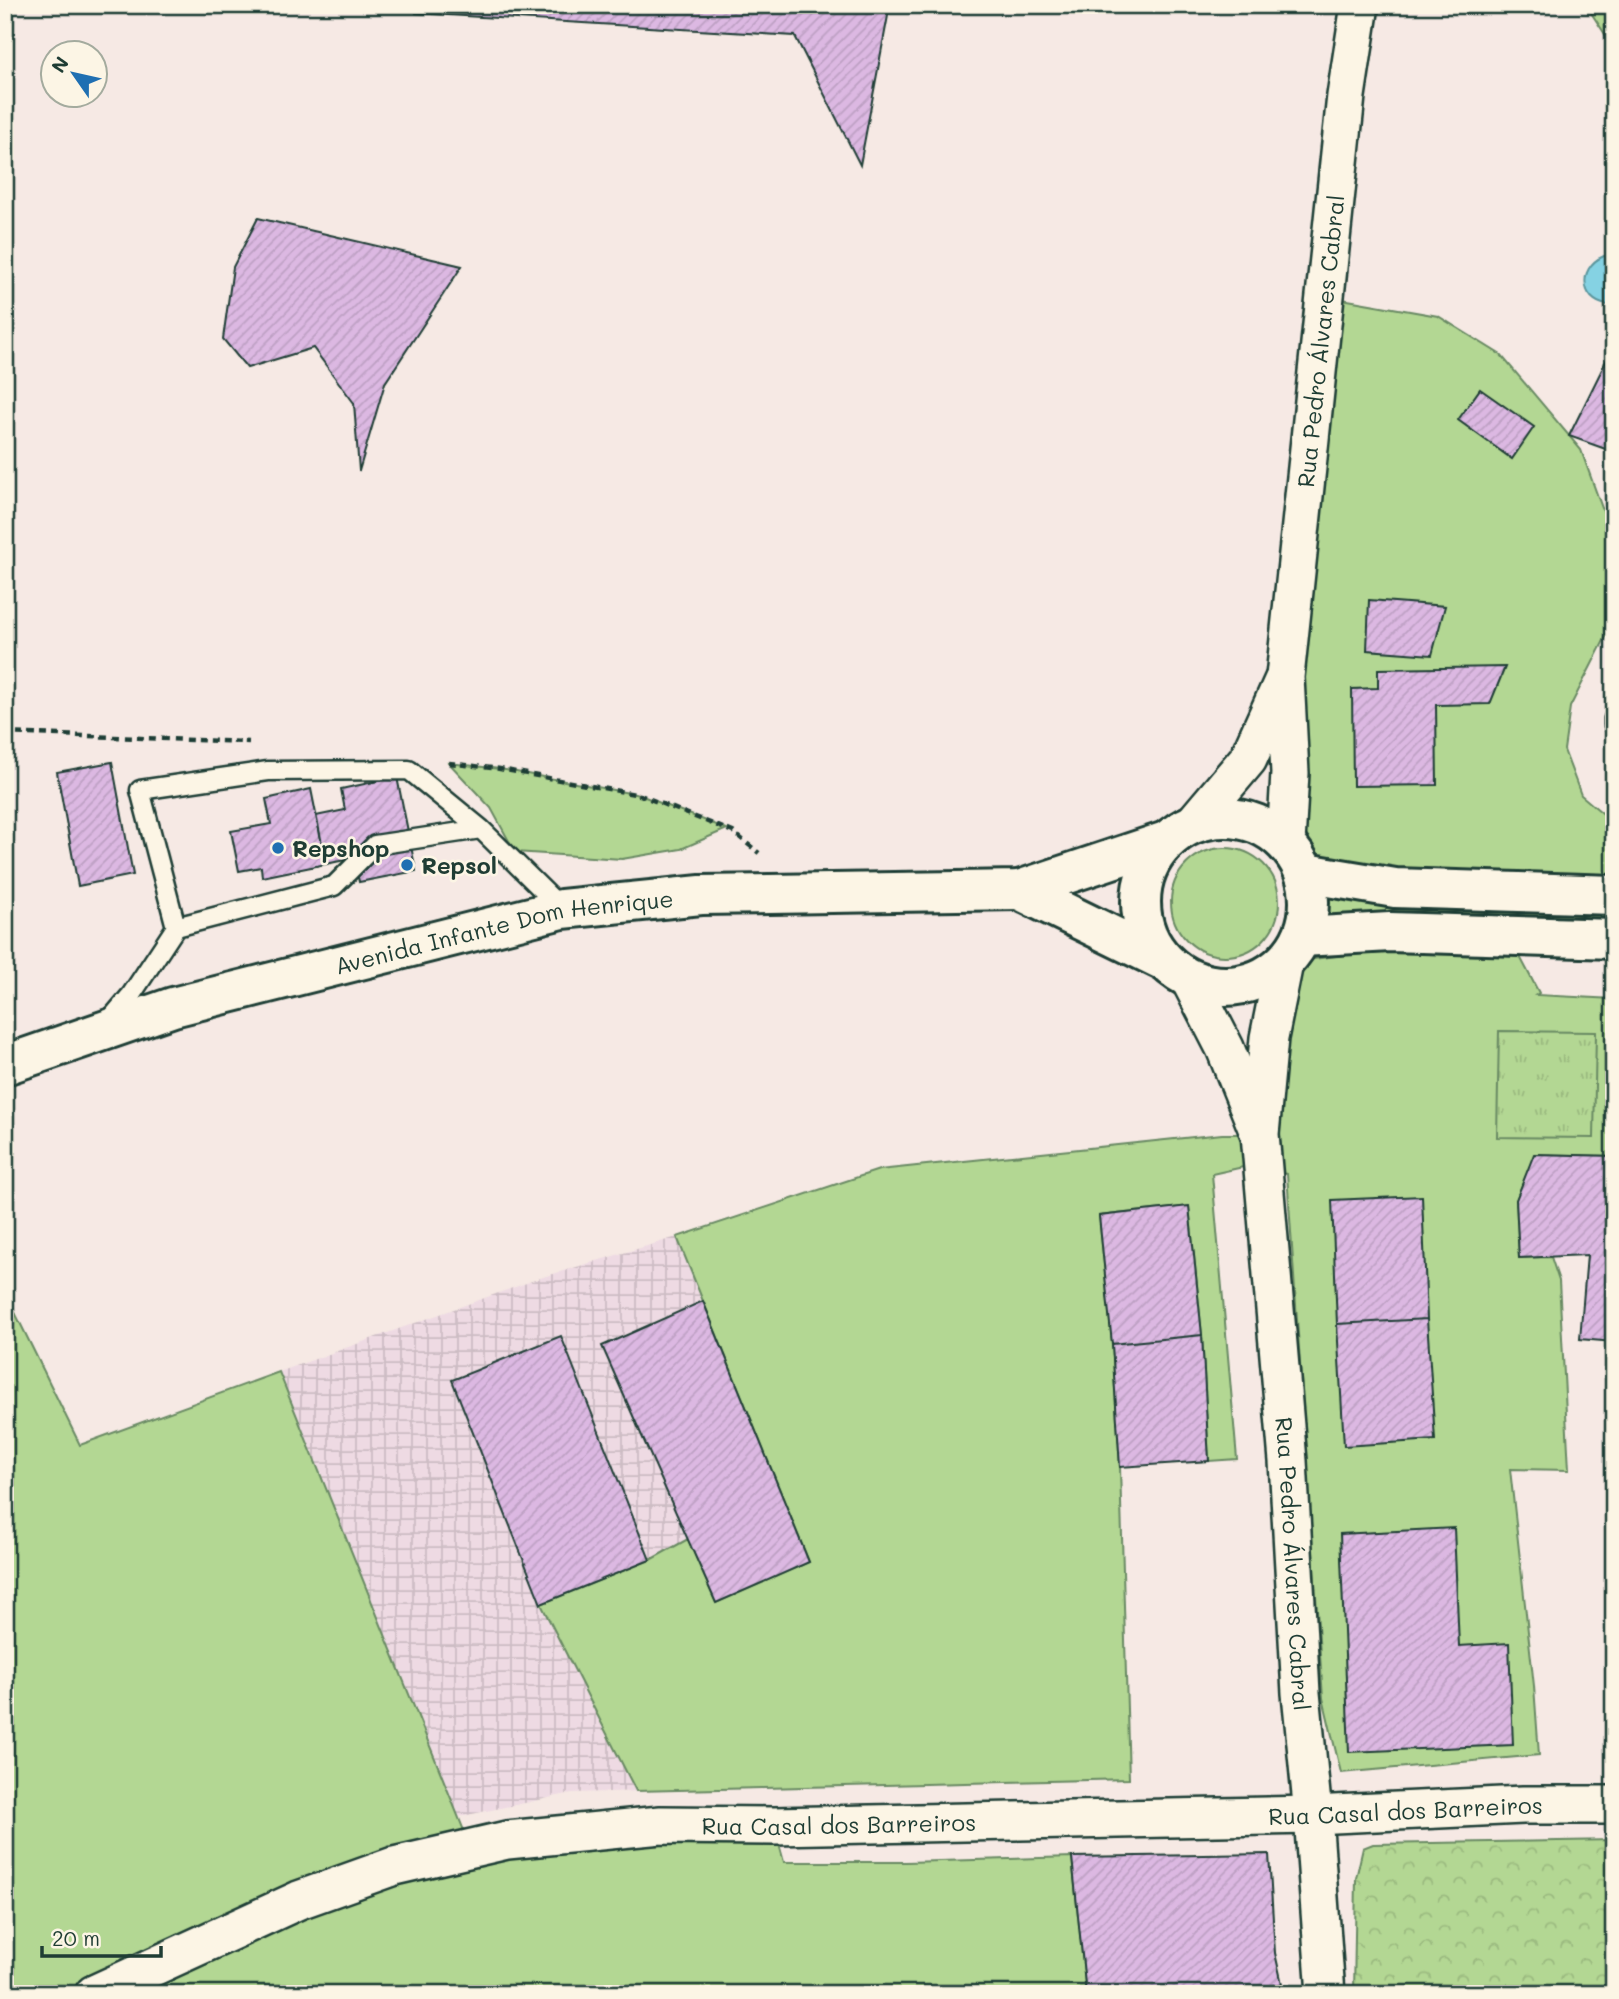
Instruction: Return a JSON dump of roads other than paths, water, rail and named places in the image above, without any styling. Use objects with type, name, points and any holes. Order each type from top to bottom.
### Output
[{"type":"main road","points":[[1226,817],[1243,820],[1273,832],[1295,858],[1310,904],[1293,950],[1263,977],[1240,986],[1223,987],[1177,970],[1146,933],[1140,901],[1147,869],[1180,832],[1226,817]]},
{"type":"main road","name":"Avenida Infante Dom Henrique","points":[[5,1065],[173,1007],[562,909],[701,895],[1019,890],[1180,832]]},
{"type":"main road","points":[[1295,858],[1395,888],[1614,895]]},
{"type":"main road","name":"Avenida Infante Dom Henrique","points":[[1019,890],[1177,970]]},
{"type":"main road","points":[[1293,950],[1390,932],[1614,939]]},
{"type":"street","name":"Rua Pedro Álvares Cabral","points":[[1285,677],[1346,96],[1360,5]]},
{"type":"street","points":[[1180,832],[1248,759],[1285,677]]},
{"type":"street","points":[[1285,677],[1295,858]]},
{"type":"street","points":[[1260,1134],[1269,1038],[1293,950]]},
{"type":"street","points":[[1177,970],[1225,1048],[1260,1134]]},
{"type":"street","name":"Rua Pedro Álvares Cabral","points":[[1260,1134],[1288,1461],[1301,1693],[1326,1994]]},
{"type":"street","name":"Rua Casal dos Barreiros","points":[[94,1994],[299,1900],[394,1866],[507,1840],[661,1825],[788,1826],[1313,1815],[1523,1805],[1614,1805]]},
{"type":"lane","points":[[1614,719],[1614,725]]},
{"type":"lane","points":[[176,927],[140,790],[268,771],[409,771],[481,828],[562,909]]},
{"type":"lane","points":[[100,1032],[131,995],[176,927],[334,886],[375,845],[481,828]]},
{"type":"water","points":[[1604,256],[1614,256],[1614,305],[1594,300],[1586,286],[1589,269]]},
{"type":"place","name":"Repshop","points":[[278,848]]},
{"type":"place","name":"Repsol","points":[[407,865]]}]
